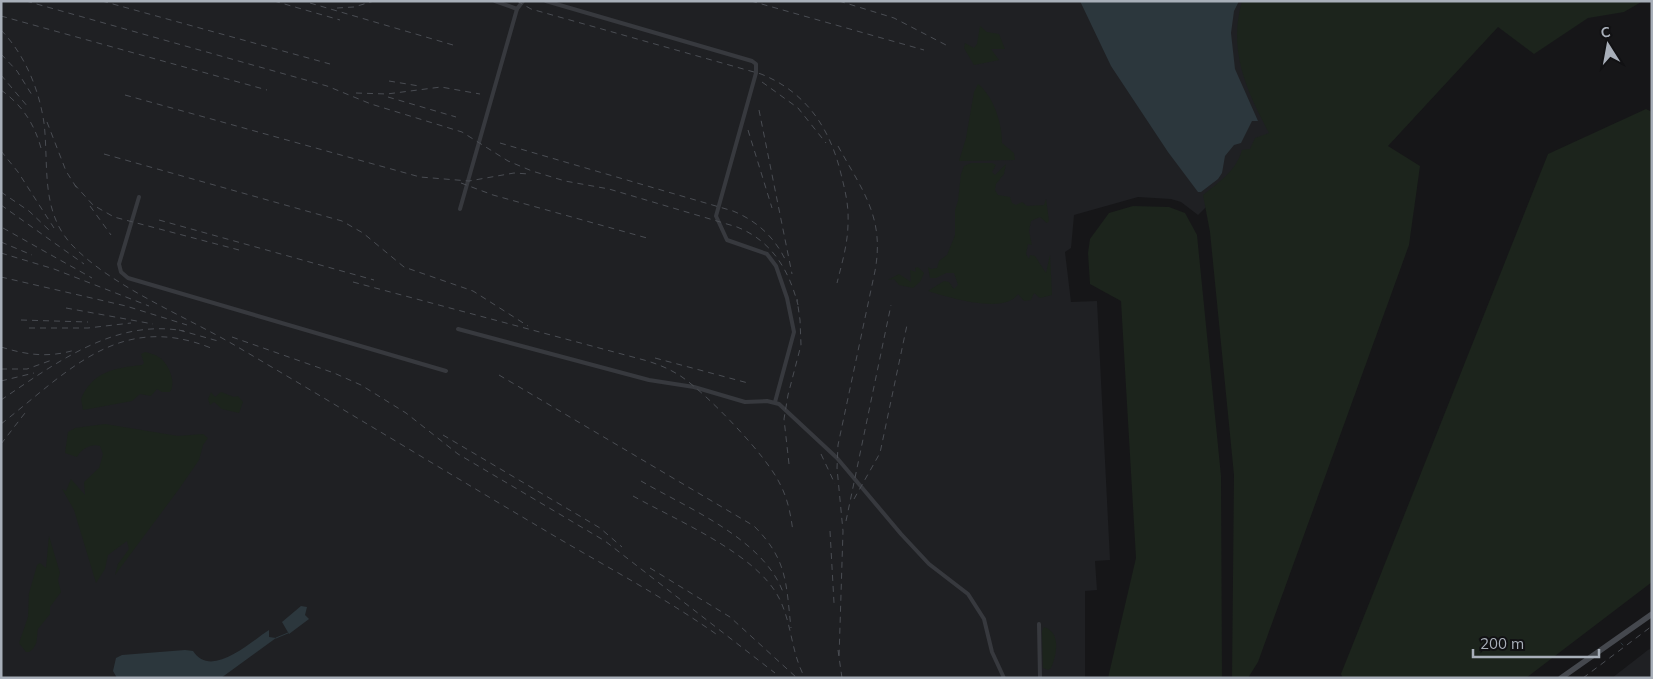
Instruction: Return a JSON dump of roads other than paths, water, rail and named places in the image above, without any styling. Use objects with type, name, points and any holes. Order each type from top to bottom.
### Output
[{"type":"street","points":[[495,1],[518,9]]},
{"type":"street","points":[[460,209],[518,9],[523,1]]},
{"type":"street","points":[[546,1],[752,60],[756,64],[756,73],[716,216],[727,240],[759,250],[770,257],[776,266],[785,291],[794,332],[775,402]]},
{"type":"street","points":[[139,197],[119,264],[121,272],[128,278],[446,371]]},
{"type":"street","points":[[458,329],[649,380],[694,387],[745,402],[775,402],[837,458],[929,564],[968,594],[984,619],[992,652],[1004,678]]},
{"type":"street","points":[[1560,678],[1652,614]]},
{"type":"street","points":[[1039,624],[1040,678]]},
{"type":"waterway","points":[[276,638],[288,633]]},
{"type":"railway","points":[[26,1],[327,86],[371,104],[462,132],[508,161],[532,171],[565,181],[609,189],[737,227],[760,240],[777,258],[790,280],[798,305]]},
{"type":"railway","points":[[102,1],[330,64]]},
{"type":"railway","points":[[274,1],[340,20]]},
{"type":"railway","points":[[337,8],[354,7],[374,1]]},
{"type":"railway","points":[[517,1],[531,9],[761,74],[777,82],[803,101],[823,127],[830,142],[836,157],[846,198],[848,217],[847,238],[837,283]]},
{"type":"railway","points":[[751,1],[924,50]]},
{"type":"railway","points":[[839,1],[894,18],[946,45]]},
{"type":"railway","points":[[310,3],[453,45]]},
{"type":"railway","points":[[1,16],[267,90]]},
{"type":"railway","points":[[1,30],[24,61],[39,98],[44,123],[50,203],[55,218],[62,232],[72,245],[88,260],[128,288],[236,346],[654,594],[716,634]]},
{"type":"railway","points":[[1,54],[17,71],[32,95]]},
{"type":"railway","points":[[1,75],[28,107]]},
{"type":"railway","points":[[389,81],[419,86]]},
{"type":"railway","points":[[762,82],[798,108],[826,143]]},
{"type":"railway","points":[[356,93],[387,94],[441,87],[480,94]]},
{"type":"railway","points":[[1,90],[26,115],[35,130],[41,148]]},
{"type":"railway","points":[[125,95],[420,177],[469,181],[514,173],[529,174]]},
{"type":"railway","points":[[388,97],[456,117]]},
{"type":"railway","points":[[759,110],[792,274]]},
{"type":"railway","points":[[47,122],[66,171],[78,190]]},
{"type":"railway","points":[[748,130],[772,208]]},
{"type":"railway","points":[[500,143],[733,211],[764,230],[776,244],[785,259]]},
{"type":"railway","points":[[838,146],[863,191],[874,219],[877,235],[875,271],[838,445],[837,468],[843,531],[839,658]]},
{"type":"railway","points":[[1,151],[18,172],[54,228]]},
{"type":"railway","points":[[104,154],[342,221],[363,233],[404,267],[473,291],[528,326]]},
{"type":"railway","points":[[461,183],[493,195],[647,238]]},
{"type":"railway","points":[[74,184],[93,205],[114,217],[239,250]]},
{"type":"railway","points":[[1,192],[29,211],[49,230]]},
{"type":"railway","points":[[1,205],[84,264]]},
{"type":"railway","points":[[90,206],[111,235]]},
{"type":"railway","points":[[159,220],[374,280]]},
{"type":"railway","points":[[3,228],[92,278]]},
{"type":"railway","points":[[1,242],[32,255]]},
{"type":"railway","points":[[1,253],[54,269],[149,306]]},
{"type":"railway","points":[[1,277],[126,306],[187,325]]},
{"type":"railway","points":[[353,282],[644,360],[659,365],[682,377],[706,397],[763,458],[783,490],[789,508],[793,532]]},
{"type":"railway","points":[[789,464],[784,419],[801,345],[797,299]]},
{"type":"railway","points":[[846,521],[891,305]]},
{"type":"railway","points":[[66,308],[153,324]]},
{"type":"railway","points":[[21,320],[88,322]]},
{"type":"railway","points":[[29,328],[88,328],[131,323]]},
{"type":"railway","points":[[854,499],[880,453],[907,325]]},
{"type":"railway","points":[[1,400],[65,358],[110,337],[134,331],[159,329],[184,331]]},
{"type":"railway","points":[[179,330],[218,341]]},
{"type":"railway","points":[[1,424],[73,367],[97,353],[122,342],[149,337],[178,339],[211,348]]},
{"type":"railway","points":[[232,337],[334,373],[361,385],[406,413],[458,454],[605,541],[775,673]]},
{"type":"railway","points":[[1,347],[20,352],[47,355],[75,350]]},
{"type":"railway","points":[[655,358],[748,383]]},
{"type":"railway","points":[[1,369],[27,369],[52,360]]},
{"type":"railway","points":[[1,381],[34,373]]},
{"type":"railway","points":[[499,375],[754,526],[773,550],[783,573],[791,628]]},
{"type":"railway","points":[[1,444],[25,413]]},
{"type":"railway","points":[[443,435],[600,528],[622,547]]},
{"type":"railway","points":[[821,454],[835,484]]},
{"type":"railway","points":[[641,481],[703,515],[744,542],[775,575],[784,595]]},
{"type":"railway","points":[[633,496],[714,540],[753,567],[768,582],[779,598],[787,618],[797,658],[805,678]]},
{"type":"railway","points":[[830,531],[834,603]]},
{"type":"railway","points":[[650,568],[730,617],[797,678]]},
{"type":"railway","points":[[1583,678],[1652,626]]},
{"type":"railway","points":[[838,650],[842,678]]}]
